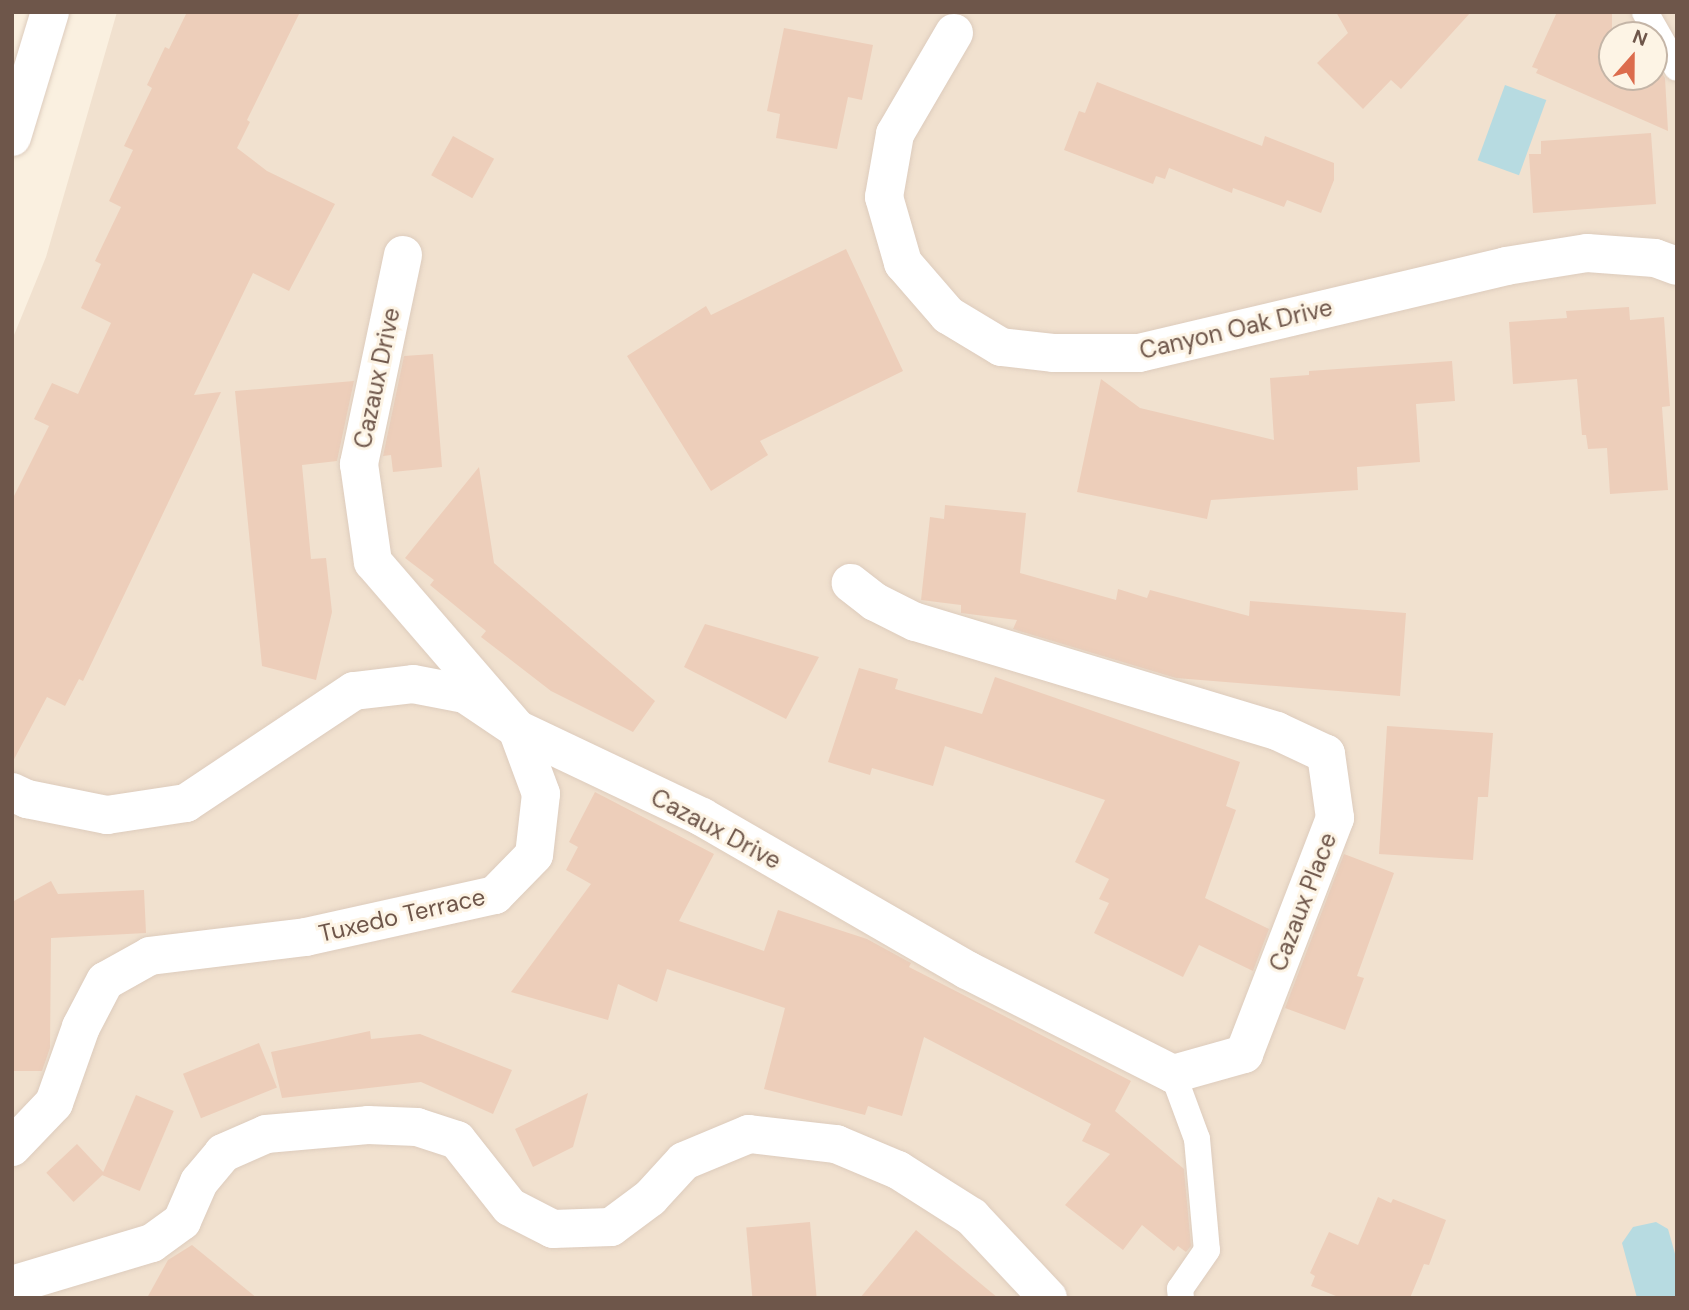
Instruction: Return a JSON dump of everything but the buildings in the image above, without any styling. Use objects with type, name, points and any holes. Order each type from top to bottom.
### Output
[{"type":"street","points":[[12,137],[51,12]]},
{"type":"street","name":"Canyon Oak Drive","points":[[954,33],[895,134],[884,197],[903,263],[948,315],[1001,347],[1053,353],[1139,353],[1506,266],[1587,253],[1655,258],[1677,265]]},
{"type":"street","name":"Cazaux Drive","points":[[403,255],[359,464],[373,562],[517,729],[702,817],[967,970],[1173,1074]]},
{"type":"street","name":"Cazaux Place","points":[[851,583],[875,602],[915,622],[1277,731],[1326,754],[1335,818],[1244,1054],[1173,1074]]},
{"type":"street","points":[[12,792],[27,799],[107,815],[186,803],[354,691],[413,684],[465,694],[517,729]]},
{"type":"street","name":"Tuxedo Terrace","points":[[12,1147],[54,1102],[81,1027],[105,981],[150,956],[306,937],[495,895],[534,855],[541,794],[517,729]]},
{"type":"street","points":[[12,1284],[152,1243],[182,1221],[199,1182],[223,1153],[266,1134],[368,1125],[417,1127],[457,1140],[510,1207],[553,1229],[611,1227],[650,1198],[684,1161],[749,1135],[836,1144],[898,1170],[972,1217],[1048,1298]]},
{"type":"lane","points":[[1645,12],[1677,68]]},
{"type":"lane","points":[[1173,1074],[1197,1139],[1208,1250],[1180,1289],[1181,1298]]},
{"type":"shaded area","points":[[117,12],[1677,12],[1677,1298],[12,1298],[12,340],[46,257]]},
{"type":"water","points":[[1505,85],[1546,100],[1519,175],[1478,160]]},
{"type":"water","points":[[1656,1222],[1668,1229],[1677,1261],[1677,1298],[1637,1298],[1622,1243],[1633,1227]]}]
